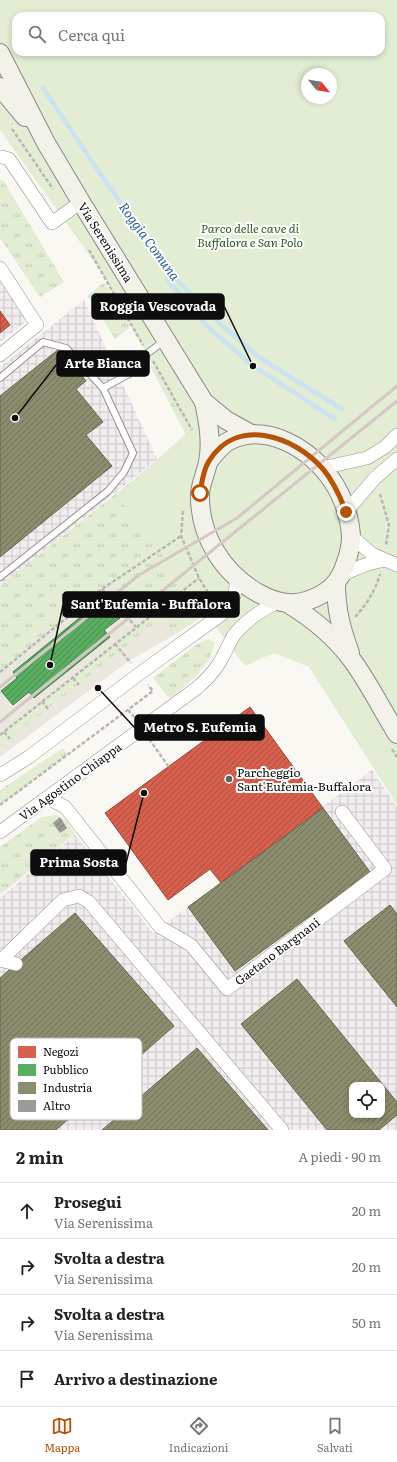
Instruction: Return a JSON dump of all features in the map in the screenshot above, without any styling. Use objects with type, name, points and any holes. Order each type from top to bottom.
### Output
[{"type":"main road","name":"Via Serenissima","points":[[0,53],[46,143],[74,207],[166,340],[204,402],[226,420],[251,434]]},
{"type":"main road","name":"Via Serenissima","points":[[0,87],[46,143]]},
{"type":"main road","name":"Via Serenissima","points":[[204,402],[210,447],[208,462],[200,493],[201,509],[204,525],[216,554],[236,578],[253,591],[302,612],[324,630],[352,660],[397,734]]},
{"type":"main road","name":"Via Serenissima","points":[[208,462],[216,451],[226,443],[238,437],[251,434],[265,435],[295,446],[310,456],[333,482],[341,496],[351,536],[349,552],[339,580],[337,605],[340,626],[352,660]]},
{"type":"main road","points":[[283,603],[301,602],[315,599],[339,580]]},
{"type":"street","points":[[0,157],[9,159],[52,223],[74,207]]},
{"type":"street","points":[[0,268],[37,325],[0,355]]},
{"type":"street","points":[[322,468],[367,458],[385,447],[397,435]]},
{"type":"street","points":[[346,512],[375,478],[397,459]]},
{"type":"street","points":[[351,536],[372,554],[397,565]]},
{"type":"street","points":[[339,580],[354,568],[384,560]]},
{"type":"street","points":[[0,775],[29,757],[139,674],[222,614],[233,602],[236,578]]},
{"type":"street","name":"Via Agostino Chiappa","points":[[0,832],[197,688],[208,678],[217,666],[229,644],[241,627],[258,612],[283,603]]},
{"type":"street","name":"Gaetano Bargnani","points":[[48,798],[65,807],[160,927],[191,945],[227,989],[385,869],[342,812]]},
{"type":"street","points":[[0,960],[63,900],[79,896],[89,902],[282,1130]]},
{"type":"street","points":[[0,960],[16,964]]},
{"type":"lane","points":[[102,388],[129,374],[148,352],[166,340]]},
{"type":"lane","points":[[0,378],[43,342],[66,348],[102,388],[133,453],[124,472],[108,491],[0,577]]},
{"type":"path","points":[[8,123],[74,207]]},
{"type":"path","points":[[87,245],[193,432]]},
{"type":"path","points":[[354,618],[374,591],[384,560],[389,525],[375,478]]},
{"type":"path","points":[[184,504],[181,536],[199,578],[217,607]]},
{"type":"path","points":[[0,672],[102,589],[181,536]]},
{"type":"path","points":[[0,735],[199,578]]},
{"type":"path","points":[[102,589],[136,627]]},
{"type":"path","points":[[73,678],[79,684]]},
{"type":"path","points":[[42,701],[48,709]]},
{"type":"path","points":[[4,732],[10,739]]},
{"type":"shaded area","points":[[0,281],[28,320],[0,342]]},
{"type":"shaded area","points":[[84,300],[157,459],[0,586],[0,367]]},
{"type":"shaded area","points":[[110,584],[143,622],[0,735],[0,672]]},
{"type":"shaded area","points":[[162,618],[176,634],[129,661],[0,757],[0,747]]},
{"type":"shaded area","points":[[372,770],[397,807],[397,1130],[0,1130],[0,898],[75,835],[153,933]]},
{"type":"green space","name":"Parco delle cave di Buffalora e San Polo","points":[[0,0],[397,0],[397,805],[309,667],[274,653],[245,666],[117,495],[189,431],[102,273],[0,130]]},
{"type":"green space","points":[[0,180],[3,180],[64,282],[40,297],[0,238]]},
{"type":"green space","points":[[104,282],[119,306],[126,302],[133,321],[127,330],[115,339],[88,296]]},
{"type":"green space","points":[[150,366],[164,367],[194,417],[217,607],[176,634],[162,618],[0,747],[0,735],[143,622],[102,589],[0,672],[0,586],[187,437]]},
{"type":"green space","points":[[208,639],[215,643],[208,660],[191,681],[170,699],[153,678],[197,644]]},
{"type":"green space","points":[[63,748],[67,755],[0,805],[0,790]]},
{"type":"green space","points":[[57,815],[67,821],[75,834],[0,895],[0,847],[42,817]]},
{"type":"building: Negozi","points":[[0,311],[10,325],[0,333]]},
{"type":"building: Negozi","points":[[250,707],[323,808],[221,883],[210,869],[168,900],[105,813]]},
{"type":"building: Pubblico","points":[[109,604],[120,618],[104,630],[110,637],[34,698],[29,692],[13,705],[1,691],[17,678],[13,672],[88,611],[93,617]]},
{"type":"building: Industria","points":[[59,349],[86,381],[76,389],[103,422],[86,435],[112,466],[0,557],[0,396]]},
{"type":"building: Industria","points":[[323,808],[370,872],[235,971],[188,907]]},
{"type":"building: Industria","points":[[390,905],[397,914],[397,1007],[344,941]]},
{"type":"building: Industria","points":[[75,913],[174,1026],[142,1054],[142,1038],[10,1038],[10,1120],[67,1120],[56,1130],[0,1130],[0,978]]},
{"type":"building: Industria","points":[[297,979],[381,1082],[349,1082],[349,1118],[385,1118],[385,1087],[397,1102],[397,1115],[379,1130],[327,1130],[241,1024]]},
{"type":"building: Industria","points":[[197,1048],[268,1130],[102,1130],[114,1120],[142,1120],[142,1095]]},
{"type":"building: Altro","points":[[60,817],[67,828],[60,833],[53,823]]},
{"type":"waterway","name":"Roggia Comuna","points":[[43,88],[97,169],[170,273],[217,321],[260,358],[342,409]]},
{"type":"waterway","points":[[167,279],[208,327],[253,366],[335,419]]},
{"type":"waterway","points":[[92,295],[101,312],[117,303]]},
{"type":"railway","points":[[0,687],[139,575],[237,518],[397,386]]},
{"type":"railway","points":[[0,722],[397,401]]},
{"type":"place","name":"Roggia Vescovada","points":[[253,366]]},
{"type":"place","name":"Arte Bianca","points":[[15,418]]},
{"type":"place","name":"Sant'Eufemia - Buffalora","points":[[50,665]]},
{"type":"place","name":"Metro S. Eufemia","points":[[98,688]]},
{"type":"place","name":"Parcheggio Sant'Eufemia-Buffalora","points":[[229,779]]},
{"type":"place","name":"Prima Sosta","points":[[144,793]]},
{"type":"route","points":[[200,493],[208,462],[216,451],[226,443],[238,437],[251,434],[265,435],[295,446],[310,456],[333,482],[341,496],[346,512]]}]
